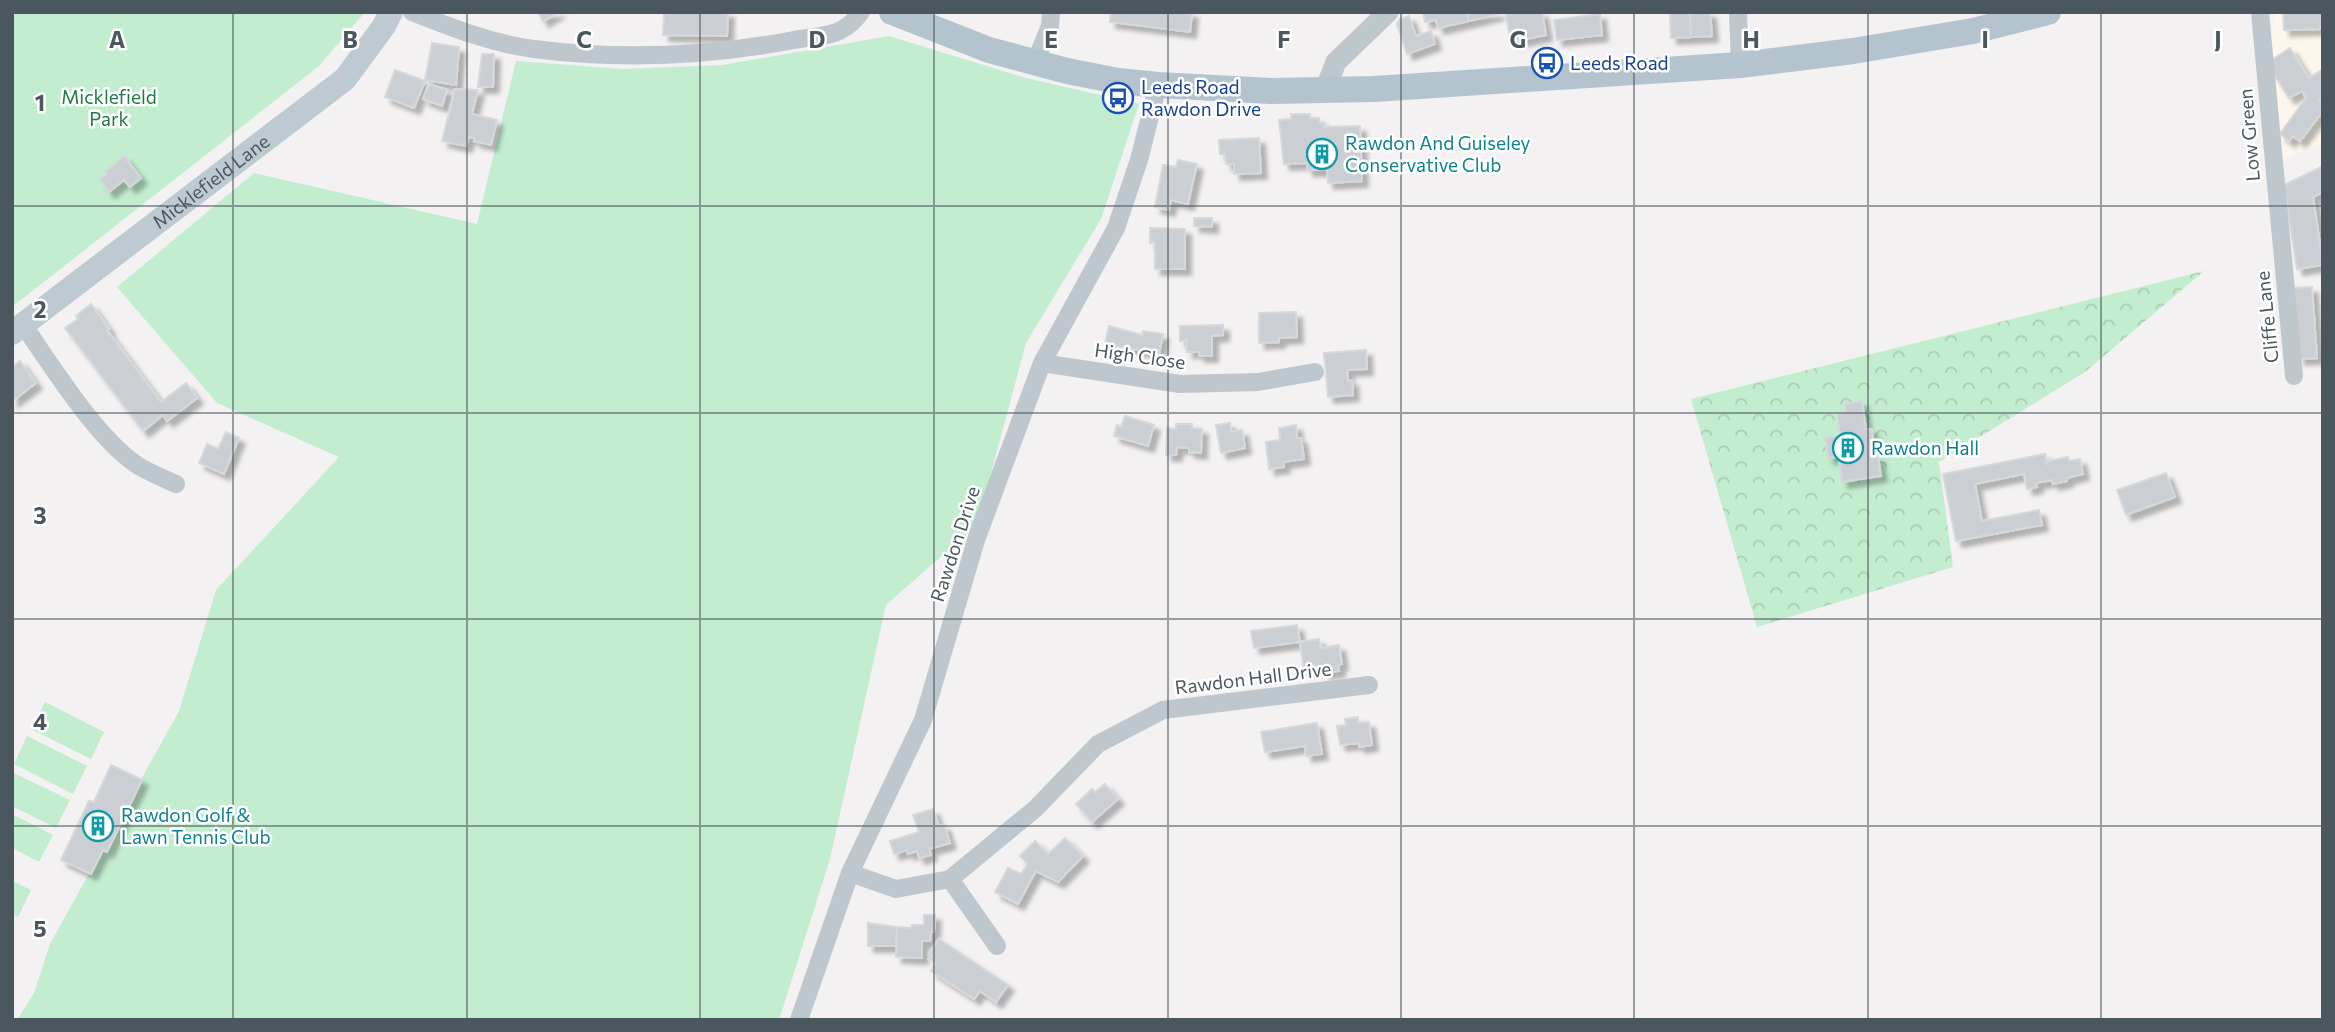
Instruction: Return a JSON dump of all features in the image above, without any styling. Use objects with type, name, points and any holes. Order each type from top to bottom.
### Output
[{"type":"main road","name":"Micklefield Lane","points":[[18,329],[345,79],[384,26],[391,12]]},
{"type":"main road","points":[[892,12],[989,50],[1118,81],[1271,91],[1374,89],[1740,65],[1853,51],[1973,31],[2048,12]]},
{"type":"street","points":[[412,12],[532,49],[629,55],[713,51],[783,42],[841,30],[861,12]]},
{"type":"street","points":[[1035,63],[1051,26],[1051,12]]},
{"type":"street","points":[[1325,90],[1336,62],[1388,12]]},
{"type":"street","points":[[1738,12],[1740,65]]},
{"type":"street","name":"Low Green","points":[[2260,12],[2281,254]]},
{"type":"street","name":"Rawdon Drive","points":[[799,1020],[850,873],[923,720],[976,540],[1042,363],[1116,228],[1139,160],[1158,85]]},
{"type":"street","name":"Cliffe Lane","points":[[2281,254],[2294,376]]},
{"type":"street","points":[[18,329],[112,442],[139,467],[176,484]]},
{"type":"street","name":"High Close","points":[[1042,363],[1180,384],[1258,382],[1315,372]]},
{"type":"street","name":"Rawdon Hall Drive","points":[[850,873],[896,889],[950,879],[1035,809],[1098,744],[1163,710],[1369,685]]},
{"type":"street","points":[[950,879],[997,946]]},
{"type":"shaded area","points":[[2281,12],[2323,12],[2323,143],[2282,160],[2267,63],[2274,17]]},
{"type":"green space","name":"Micklefield Park","points":[[12,12],[365,12],[319,66],[12,307]]},
{"type":"green space","points":[[889,36],[1026,78],[1139,104],[1101,219],[1026,343],[977,525],[886,605],[830,859],[779,1020],[17,1020],[34,993],[50,944],[179,711],[216,590],[339,457],[217,403],[117,287],[254,173],[477,224],[516,61],[622,69],[723,65]]},
{"type":"green space","points":[[2204,271],[2085,372],[1939,462],[1953,567],[1757,627],[1691,399]]},
{"type":"green space","points":[[45,702],[104,732],[91,759],[31,729]]},
{"type":"green space","points":[[27,736],[87,766],[73,794],[14,764]]},
{"type":"green space","points":[[12,772],[70,800],[56,828],[12,806]]},
{"type":"green space","points":[[12,814],[53,835],[39,862],[12,848]]},
{"type":"green space","points":[[12,881],[31,890],[18,917],[12,914]]},
{"type":"building","points":[[538,12],[558,12],[543,21]]},
{"type":"building","points":[[664,12],[728,12],[727,36],[663,35]]},
{"type":"building","points":[[1111,12],[1192,12],[1190,32],[1110,22]]},
{"type":"building","points":[[1423,12],[1467,12],[1469,21],[1438,28],[1436,20],[1425,22]]},
{"type":"building","points":[[1467,12],[1498,12],[1498,14],[1469,21]]},
{"type":"building","points":[[1505,12],[1542,12],[1546,35],[1511,42]]},
{"type":"building","points":[[1690,12],[1691,37],[1671,38],[1670,13]]},
{"type":"building","points":[[1690,12],[1710,12],[1712,36],[1691,37]]},
{"type":"building","points":[[2283,12],[2323,12],[2323,26],[2320,26],[2320,29],[2284,30]]},
{"type":"building","points":[[1600,14],[1602,35],[1557,40],[1554,20]]},
{"type":"building","points":[[1409,16],[1416,36],[1431,31],[1435,44],[1407,54],[1397,24],[1400,19]]},
{"type":"building","points":[[432,43],[459,47],[456,85],[425,80]]},
{"type":"building","points":[[2290,48],[2309,78],[2323,69],[2323,98],[2319,101],[2323,104],[2323,111],[2300,141],[2293,136],[2289,141],[2280,134],[2306,98],[2302,91],[2289,98],[2267,63]]},
{"type":"building","points":[[482,54],[494,54],[493,87],[478,87]]},
{"type":"building","points":[[395,70],[425,81],[414,108],[385,97]]},
{"type":"building","points":[[429,84],[447,90],[442,106],[423,99]]},
{"type":"building","points":[[455,89],[478,90],[472,114],[497,120],[491,145],[469,137],[466,146],[442,141]]},
{"type":"building","name":"Rawdon And Guiseley Conservative Club","points":[[1291,114],[1310,114],[1310,118],[1319,118],[1319,123],[1324,123],[1324,127],[1360,126],[1362,181],[1328,183],[1327,170],[1307,170],[1307,163],[1284,164],[1279,120],[1291,119]]},
{"type":"building","points":[[1259,138],[1261,173],[1234,174],[1234,164],[1226,164],[1225,154],[1220,154],[1219,140]]},
{"type":"building","points":[[124,156],[141,178],[130,187],[124,180],[109,192],[100,180],[107,174],[105,172]]},
{"type":"building","points":[[1178,160],[1197,164],[1188,204],[1171,200],[1169,210],[1155,207],[1163,165],[1176,167]]},
{"type":"building","points":[[2323,166],[2323,192],[2313,197],[2323,265],[2297,269],[2284,185]]},
{"type":"building","points":[[1194,218],[1212,218],[1212,227],[1194,226]]},
{"type":"building","points":[[1150,228],[1185,229],[1185,269],[1155,269],[1155,242],[1150,243]]},
{"type":"building","points":[[2312,287],[2317,358],[2299,359],[2294,288]]},
{"type":"building","points":[[91,304],[161,402],[186,383],[197,398],[167,421],[163,415],[143,431],[65,328],[78,319],[76,316]]},
{"type":"building","points":[[1296,312],[1297,337],[1279,338],[1279,342],[1259,343],[1259,313]]},
{"type":"building","points":[[1223,325],[1223,335],[1212,336],[1212,356],[1187,352],[1187,340],[1180,341],[1180,326]]},
{"type":"building","points":[[1109,326],[1142,335],[1143,331],[1163,334],[1159,354],[1105,344]]},
{"type":"building","points":[[1366,350],[1367,369],[1347,370],[1348,381],[1352,380],[1353,395],[1328,397],[1324,353]]},
{"type":"building","points":[[20,361],[36,383],[12,401],[12,367]]},
{"type":"building","name":"Rawdon Hall","points":[[1862,401],[1866,429],[1872,429],[1873,440],[1868,440],[1871,457],[1878,456],[1881,476],[1842,482],[1839,457],[1828,458],[1825,438],[1840,436],[1837,414],[1846,413],[1845,404]]},
{"type":"building","points":[[1125,416],[1154,425],[1148,446],[1114,436],[1117,425],[1121,427]]},
{"type":"building","points":[[1230,423],[1231,432],[1242,430],[1245,448],[1221,453],[1216,425]]},
{"type":"building","points":[[1176,424],[1192,424],[1192,428],[1202,429],[1201,453],[1177,447],[1176,455],[1166,455],[1167,428],[1176,429]]},
{"type":"building","points":[[1296,425],[1304,459],[1283,462],[1284,467],[1269,469],[1266,442],[1280,440],[1279,428]]},
{"type":"building","points":[[226,432],[239,438],[224,474],[199,463],[207,444],[218,449]]},
{"type":"building","points":[[2045,454],[2047,465],[2048,461],[2068,457],[2069,461],[2080,459],[2083,474],[2053,484],[2052,480],[2036,483],[2037,487],[2027,489],[2024,474],[1975,484],[1982,521],[2039,510],[2042,525],[1956,541],[1943,474]]},
{"type":"building","points":[[2166,473],[2175,497],[2126,515],[2117,490]]},
{"type":"building","points":[[1297,625],[1300,642],[1254,648],[1251,631]]},
{"type":"building","points":[[1319,639],[1321,648],[1339,645],[1342,664],[1338,665],[1339,671],[1324,673],[1323,667],[1304,670],[1300,642]]},
{"type":"building","points":[[1358,717],[1358,723],[1369,722],[1372,745],[1340,745],[1337,726],[1346,725],[1345,719]]},
{"type":"building","points":[[1317,723],[1322,754],[1306,756],[1305,746],[1265,752],[1261,732]]},
{"type":"building","name":"Rawdon Golf & Lawn Tennis Club","points":[[111,765],[142,780],[107,852],[103,850],[91,874],[61,860],[89,801],[94,802]]},
{"type":"building","points":[[1105,784],[1118,799],[1092,822],[1076,804],[1092,789],[1095,792]]},
{"type":"building","points":[[933,809],[939,826],[944,825],[950,843],[929,849],[931,855],[919,858],[917,851],[908,854],[907,850],[894,854],[890,841],[919,832],[913,815]]},
{"type":"building","points":[[1065,838],[1083,856],[1058,882],[1036,871],[1018,904],[995,892],[1008,868],[1021,874],[1028,864],[1020,856],[1035,841],[1048,854]]},
{"type":"building","points":[[924,915],[935,915],[934,932],[931,932],[930,941],[922,941],[922,958],[896,957],[897,927],[912,928],[912,925],[924,925]]},
{"type":"building","points":[[868,923],[897,927],[896,946],[868,946]]},
{"type":"building","points":[[939,939],[1008,985],[996,1002],[980,991],[974,999],[931,971],[936,963],[929,959],[932,956],[929,954]]},
{"type":"place","name":"Leeds Road","points":[[1547,63]]},
{"type":"place","name":"Leeds Road Rawdon Drive","points":[[1118,98]]},
{"type":"place","name":"Rawdon And Guiseley Conservative Club","points":[[1322,154]]},
{"type":"place","name":"Rawdon Hall","points":[[1848,448]]},
{"type":"place","name":"Rawdon Golf & Lawn Tennis Club","points":[[98,826]]}]
